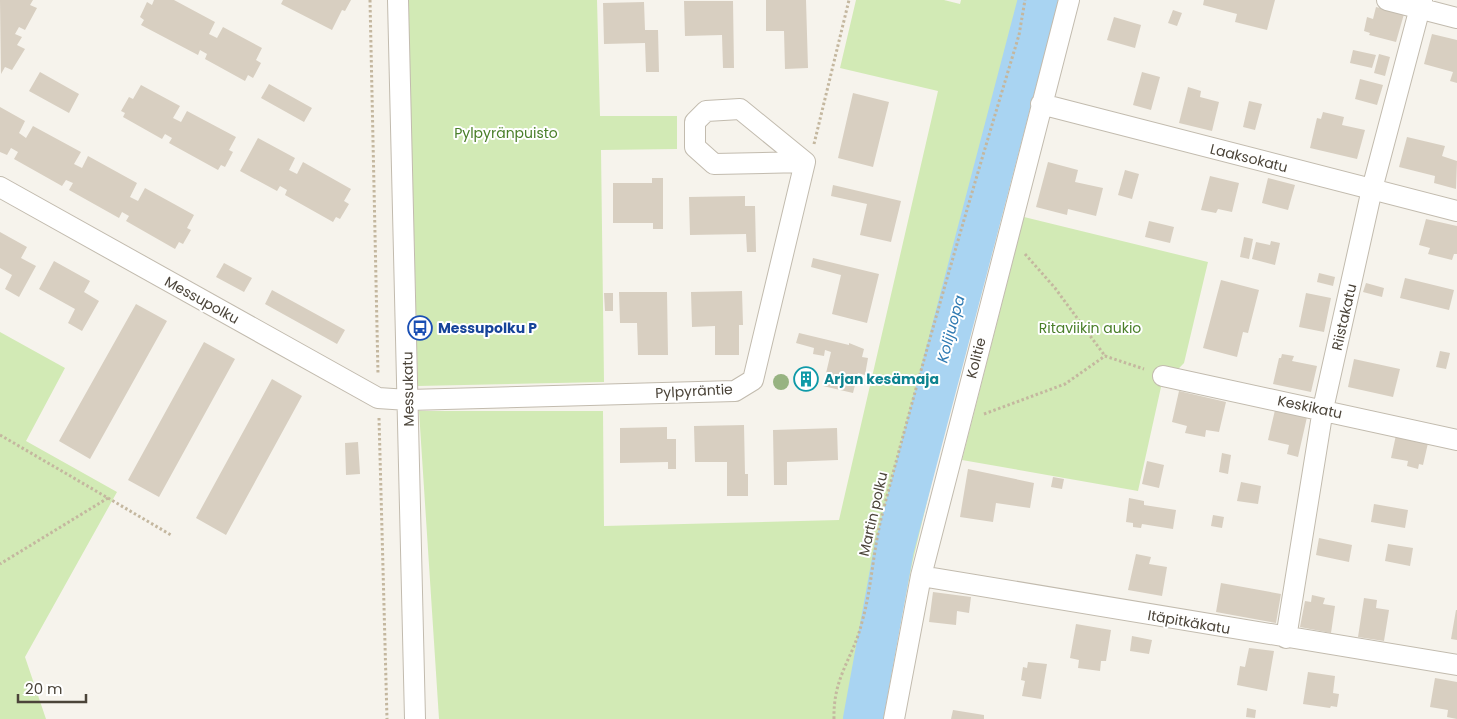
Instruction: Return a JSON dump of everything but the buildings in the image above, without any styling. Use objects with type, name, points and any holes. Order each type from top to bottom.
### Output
[{"type":"street","name":"Messukatu","points":[[398,0],[414,719]]},
{"type":"street","name":"Kolitie","points":[[894,719],[921,576],[1069,0]]},
{"type":"street","points":[[1387,0],[1420,4],[1457,18]]},
{"type":"street","name":"Riistakatu","points":[[1286,638],[1323,409],[1372,190],[1420,4]]},
{"type":"street","name":"Laaksokatu","points":[[1041,104],[1457,211]]},
{"type":"street","points":[[740,109],[805,162],[714,164],[695,147],[695,122],[706,111],[740,109]]},
{"type":"street","name":"Pylpyräntie","points":[[408,400],[735,392],[753,380],[805,162]]},
{"type":"street","name":"Messupolku","points":[[0,186],[378,398],[408,400]]},
{"type":"street","name":"Keskikatu","points":[[1163,376],[1323,409],[1457,440]]},
{"type":"street","name":"Itäpitkäkatu","points":[[921,576],[1457,665]]},
{"type":"path","points":[[370,0],[387,719]]},
{"type":"path","points":[[805,162],[814,144],[849,0]]},
{"type":"path","name":"Martin polku","points":[[834,719],[834,701],[842,670],[862,624],[881,517],[937,313],[1019,35],[1025,0]]},
{"type":"path","points":[[1008,235],[1055,288],[1105,356],[1163,376]]},
{"type":"path","points":[[960,423],[1065,384],[1105,356]]},
{"type":"path","points":[[0,435],[171,535]]},
{"type":"path","points":[[0,564],[108,498]]},
{"type":"green space","name":"Pylpyränpuisto","points":[[408,0],[597,0],[600,116],[677,116],[677,149],[601,150],[604,382],[418,386]]},
{"type":"green space","points":[[856,0],[944,0],[960,4],[961,0],[1053,0],[980,281],[913,560],[880,719],[439,719],[419,411],[603,411],[604,526],[839,520],[938,91],[840,68]]},
{"type":"green space","name":"Ritaviikin aukio","points":[[1024,217],[1208,262],[1184,363],[1161,387],[1138,491],[962,460]]},
{"type":"green space","points":[[0,332],[65,368],[26,441],[117,492],[25,657],[46,719],[0,719]]},
{"type":"waterway","name":"Kolijuopa","points":[[863,719],[894,549],[1038,0]]},
{"type":"place","name":"Messupolku P","points":[[420,328]]},
{"type":"place","name":"Arjan kesämaja","points":[[806,379]]}]
